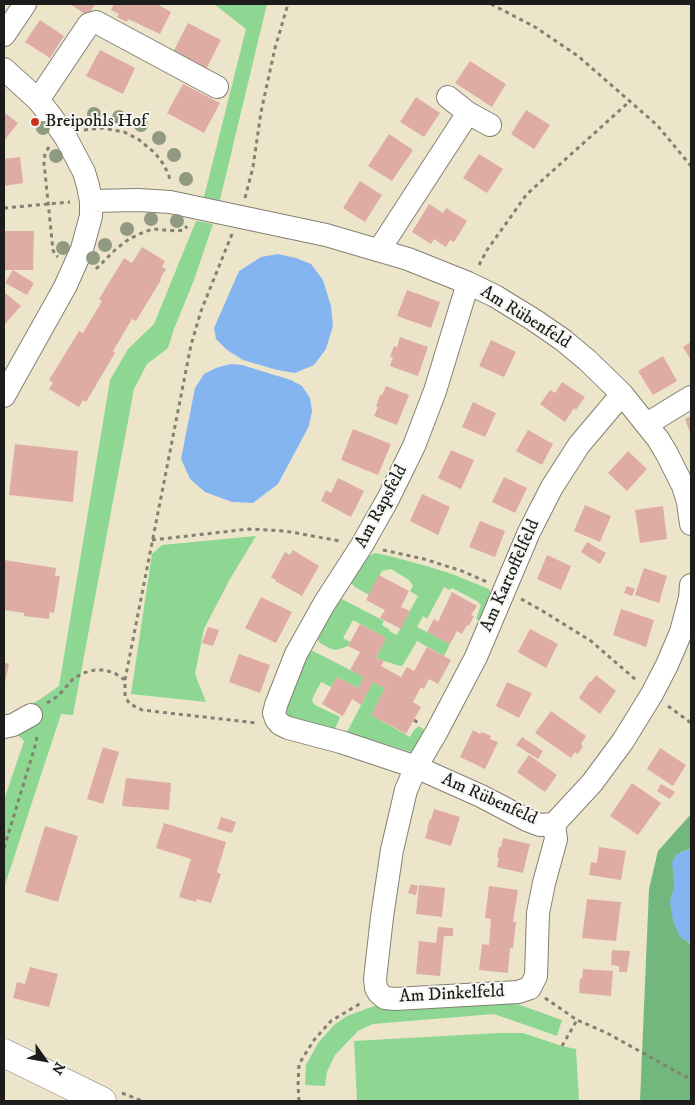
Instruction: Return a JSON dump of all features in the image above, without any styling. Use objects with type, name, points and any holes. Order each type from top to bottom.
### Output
[{"type":"main road","points":[[4,1053],[102,1101]]},
{"type":"street","points":[[4,35],[25,4]]},
{"type":"street","points":[[38,100],[89,24],[96,22],[217,86]]},
{"type":"street","points":[[4,69],[38,100],[56,124],[84,172],[91,200],[91,216],[82,249],[54,309],[11,364],[4,396]]},
{"type":"street","points":[[448,97],[468,113],[490,125]]},
{"type":"street","points":[[379,250],[468,113]]},
{"type":"street","name":"Am Rübenfeld","points":[[91,200],[162,202],[326,235],[408,260],[489,293],[562,340],[588,360],[622,394],[667,454],[688,502],[691,524]]},
{"type":"street","name":"Am Rapsfeld","points":[[276,719],[274,713],[276,705],[296,654],[324,604],[362,545],[388,499],[414,446],[435,390],[468,283]]},
{"type":"street","name":"Am Kartoffelfeld","points":[[416,767],[476,657],[528,532],[552,487],[580,445],[622,394]]},
{"type":"street","points":[[646,424],[691,397]]},
{"type":"street","name":"Am Rübenfeld","points":[[276,719],[280,724],[288,728],[340,742],[416,767],[540,825],[554,824],[592,783],[623,742],[652,694],[681,632],[690,598],[691,584]]},
{"type":"street","points":[[4,727],[13,725],[31,715]]},
{"type":"street","name":"Am Dinkelfeld","points":[[416,767],[406,790],[392,850],[382,917],[375,979],[376,988],[385,998],[518,992],[530,988],[536,976],[538,913],[556,839],[554,824]]},
{"type":"path","points":[[276,719],[262,724],[142,710],[130,704],[125,697],[125,680],[191,345],[201,311],[247,192],[253,168],[261,112],[275,48],[288,4]]},
{"type":"path","points":[[491,4],[535,27],[578,56],[657,125],[691,166]]},
{"type":"path","points":[[468,283],[487,250],[527,194],[630,101]]},
{"type":"path","points":[[4,208],[91,200]]},
{"type":"path","points":[[152,540],[249,529],[284,531],[362,545],[424,559],[462,571],[504,590],[541,610],[591,641],[652,694],[691,723]]},
{"type":"path","points":[[4,848],[36,744],[37,727],[31,715],[58,696],[74,679],[83,673],[105,670],[125,680]]},
{"type":"path","points":[[530,988],[577,1020],[608,1033],[686,1077],[691,1077]]},
{"type":"path","points":[[299,1101],[299,1064],[314,1040],[331,1021],[379,993]]},
{"type":"path","points":[[562,1046],[577,1020]]},
{"type":"green space","points":[[214,4],[267,4],[219,204],[203,201],[246,29]]},
{"type":"green space","points":[[196,221],[213,224],[194,280],[168,348],[147,364],[134,389],[73,715],[61,714],[4,888],[4,800],[24,741],[16,733],[8,719],[59,686],[110,380],[128,349],[154,324]]},
{"type":"green space","points":[[256,536],[230,579],[204,629],[195,674],[206,702],[131,694],[152,554],[162,545]]},
{"type":"green space","points":[[375,553],[452,574],[489,589],[492,597],[482,621],[476,619],[481,605],[477,601],[452,588],[450,590],[444,587],[427,619],[423,616],[417,627],[450,644],[444,656],[417,641],[403,665],[400,666],[376,658],[386,638],[353,620],[343,638],[350,642],[348,646],[336,650],[320,643],[315,636],[338,597],[384,621],[382,625],[397,635],[418,596],[410,591],[413,586],[409,580],[391,569],[382,571],[369,595],[355,587],[351,582],[364,558]]},
{"type":"green space","points":[[309,649],[364,677],[358,688],[337,677],[331,687],[321,682],[312,701],[317,706],[340,717],[335,729],[288,718],[286,711]]},
{"type":"green space","points":[[373,682],[385,688],[371,715],[410,737],[419,726],[426,731],[411,752],[347,732]]},
{"type":"green space","points":[[691,814],[691,849],[681,852],[673,863],[674,890],[671,897],[688,943],[691,944],[691,1101],[640,1101],[649,889],[658,851]]},
{"type":"green space","points":[[503,999],[562,1020],[557,1036],[494,1014],[373,1024],[358,1031],[335,1055],[327,1072],[325,1086],[305,1085],[306,1065],[318,1043],[334,1025],[347,1016],[374,1006]]},
{"type":"green space","points":[[523,1033],[576,1049],[579,1100],[357,1101],[354,1041]]},
{"type":"water","points":[[278,254],[311,264],[323,280],[331,306],[333,326],[326,349],[314,365],[295,373],[243,360],[227,350],[216,339],[214,328],[239,271],[261,257]]},
{"type":"water","points":[[230,364],[242,365],[291,380],[302,386],[310,398],[312,411],[309,426],[278,484],[253,503],[232,502],[205,492],[190,479],[181,459],[195,388],[204,374]]},
{"type":"water","points":[[691,849],[691,944],[680,937],[673,921],[670,902],[674,890],[672,863],[676,855]]},
{"type":"building","points":[[70,4],[95,4],[88,16]]},
{"type":"building","points":[[114,4],[157,4],[171,12],[160,34],[128,19],[127,22],[117,17],[119,14],[111,10]]},
{"type":"building","points":[[40,20],[64,36],[50,58],[25,42]]},
{"type":"building","points":[[188,23],[221,40],[205,71],[172,54]]},
{"type":"building","points":[[100,50],[135,68],[123,94],[86,76]]},
{"type":"building","points":[[470,61],[506,84],[492,107],[455,83]]},
{"type":"building","points":[[183,84],[220,103],[204,133],[167,113]]},
{"type":"building","points":[[416,97],[440,113],[424,137],[400,122]]},
{"type":"building","points":[[526,110],[550,125],[534,149],[511,134]]},
{"type":"building","points":[[4,114],[18,123],[4,141]]},
{"type":"building","points":[[389,134],[413,150],[392,181],[368,166]]},
{"type":"building","points":[[479,154],[503,169],[487,193],[463,178]]},
{"type":"building","points":[[20,157],[23,183],[4,186],[4,159]]},
{"type":"building","points":[[360,181],[382,195],[365,222],[343,208]]},
{"type":"building","points":[[429,204],[443,213],[446,208],[467,221],[454,242],[450,240],[446,247],[434,239],[431,244],[412,232]]},
{"type":"building","points":[[5,231],[34,231],[33,270],[5,270]]},
{"type":"building","points":[[142,247],[165,261],[162,267],[166,269],[136,321],[132,319],[113,351],[115,353],[86,402],[83,400],[79,407],[49,389],[53,383],[49,380],[79,331],[83,333],[102,301],[99,299],[124,258],[132,263]]},
{"type":"building","points":[[13,270],[34,283],[27,295],[5,283]]},
{"type":"building","points":[[407,290],[440,302],[431,328],[397,316]]},
{"type":"building","points":[[4,292],[21,306],[4,325]]},
{"type":"building","points":[[400,337],[428,347],[418,376],[390,366],[393,357],[390,357],[394,346],[397,347]]},
{"type":"building","points":[[491,340],[516,352],[504,377],[479,366]]},
{"type":"building","points":[[691,342],[691,360],[683,347]]},
{"type":"building","points":[[663,356],[677,381],[653,395],[638,371]]},
{"type":"building","points":[[562,382],[585,397],[576,410],[574,408],[565,422],[540,404],[550,390],[555,393]]},
{"type":"building","points":[[386,386],[409,395],[397,425],[374,416],[380,395],[382,395]]},
{"type":"building","points":[[473,402],[496,413],[485,437],[462,427]]},
{"type":"building","points":[[691,416],[691,435],[685,419]]},
{"type":"building","points":[[353,429],[391,444],[378,475],[341,460]]},
{"type":"building","points":[[528,430],[553,444],[542,465],[516,451]]},
{"type":"building","points":[[15,444],[78,451],[73,502],[9,495]]},
{"type":"building","points":[[451,450],[474,460],[461,489],[438,478]]},
{"type":"building","points":[[628,451],[647,469],[627,491],[608,473]]},
{"type":"building","points":[[504,477],[527,488],[515,513],[492,502]]},
{"type":"building","points":[[338,478],[364,491],[351,517],[321,501],[326,490],[331,493]]},
{"type":"building","points":[[422,494],[450,507],[438,535],[410,521]]},
{"type":"building","points":[[585,505],[611,516],[600,542],[574,531]]},
{"type":"building","points":[[663,506],[667,539],[640,543],[635,510]]},
{"type":"building","points":[[480,521],[505,531],[495,557],[469,547]]},
{"type":"building","points":[[587,542],[606,553],[600,564],[581,552]]},
{"type":"building","points":[[293,550],[319,566],[302,596],[271,577],[285,552],[290,555]]},
{"type":"building","points":[[547,555],[571,566],[561,590],[537,579]]},
{"type":"building","points":[[4,560],[56,568],[55,576],[60,576],[54,613],[50,612],[49,619],[24,616],[24,613],[4,610]]},
{"type":"building","points":[[644,568],[667,576],[659,603],[635,595]]},
{"type":"building","points":[[379,575],[409,591],[401,607],[410,611],[401,629],[380,618],[385,610],[366,600]]},
{"type":"building","points":[[627,586],[635,589],[632,596],[624,593]]},
{"type":"building","points":[[452,592],[477,606],[471,615],[474,616],[469,626],[467,625],[462,634],[457,631],[450,644],[427,632],[434,619],[438,622]]},
{"type":"building","points":[[261,597],[292,612],[276,643],[245,628]]},
{"type":"building","points":[[621,609],[654,620],[646,647],[613,635]]},
{"type":"building","points":[[360,624],[386,638],[376,658],[384,661],[381,666],[401,677],[407,667],[414,671],[427,647],[451,660],[438,684],[429,679],[424,689],[421,687],[413,702],[421,707],[406,734],[371,715],[385,688],[373,682],[361,705],[352,699],[343,716],[322,704],[337,677],[358,688],[364,677],[350,670],[360,652],[348,646]]},
{"type":"building","points":[[208,627],[219,630],[213,646],[202,643]]},
{"type":"building","points":[[530,629],[558,644],[546,668],[518,652]]},
{"type":"building","points":[[239,654],[270,665],[260,693],[229,682]]},
{"type":"building","points":[[4,662],[9,664],[5,682],[4,682]]},
{"type":"building","points":[[596,675],[616,691],[600,714],[579,698]]},
{"type":"building","points":[[507,682],[532,693],[519,718],[496,706]]},
{"type":"building","points":[[551,711],[586,736],[578,754],[575,752],[571,758],[535,733]]},
{"type":"building","points":[[473,730],[480,734],[482,732],[491,736],[490,739],[498,742],[485,769],[460,757]]},
{"type":"building","points":[[522,737],[543,751],[538,759],[516,745]]},
{"type":"building","points":[[103,747],[119,752],[103,804],[87,799]]},
{"type":"building","points":[[660,748],[686,765],[673,786],[647,769]]},
{"type":"building","points":[[529,755],[557,775],[545,792],[517,772]]},
{"type":"building","points":[[126,778],[171,783],[169,810],[122,806]]},
{"type":"building","points":[[632,783],[661,803],[638,835],[610,816]]},
{"type":"building","points":[[661,784],[675,792],[670,799],[657,791]]},
{"type":"building","points":[[434,809],[460,817],[451,846],[425,838]]},
{"type":"building","points":[[221,817],[236,822],[232,833],[217,829]]},
{"type":"building","points":[[164,823],[226,842],[217,872],[221,874],[211,903],[197,899],[196,902],[179,897],[191,859],[156,848]]},
{"type":"building","points":[[45,826],[78,836],[58,902],[25,892]]},
{"type":"building","points":[[503,838],[530,844],[523,873],[497,867],[499,847],[501,847]]},
{"type":"building","points":[[599,847],[626,851],[621,880],[589,875],[591,862],[597,863]]},
{"type":"building","points":[[411,884],[418,886],[416,895],[408,893]]},
{"type":"building","points":[[419,885],[445,888],[442,917],[416,914]]},
{"type":"building","points":[[489,886],[518,890],[513,922],[516,922],[513,948],[510,948],[508,973],[479,970],[482,944],[489,945],[491,919],[485,918]]},
{"type":"building","points":[[587,899],[621,902],[616,941],[582,938]]},
{"type":"building","points":[[438,927],[453,928],[453,936],[444,936],[440,976],[416,974],[419,941],[436,943]]},
{"type":"building","points":[[612,950],[630,951],[627,972],[619,972],[619,966],[611,965]]},
{"type":"building","points":[[30,967],[58,974],[49,1007],[13,998],[17,982],[25,984]]},
{"type":"building","points":[[583,969],[613,971],[611,996],[579,993]]},
{"type":"place","name":"Breipohls Hof","points":[[35,122]]}]
